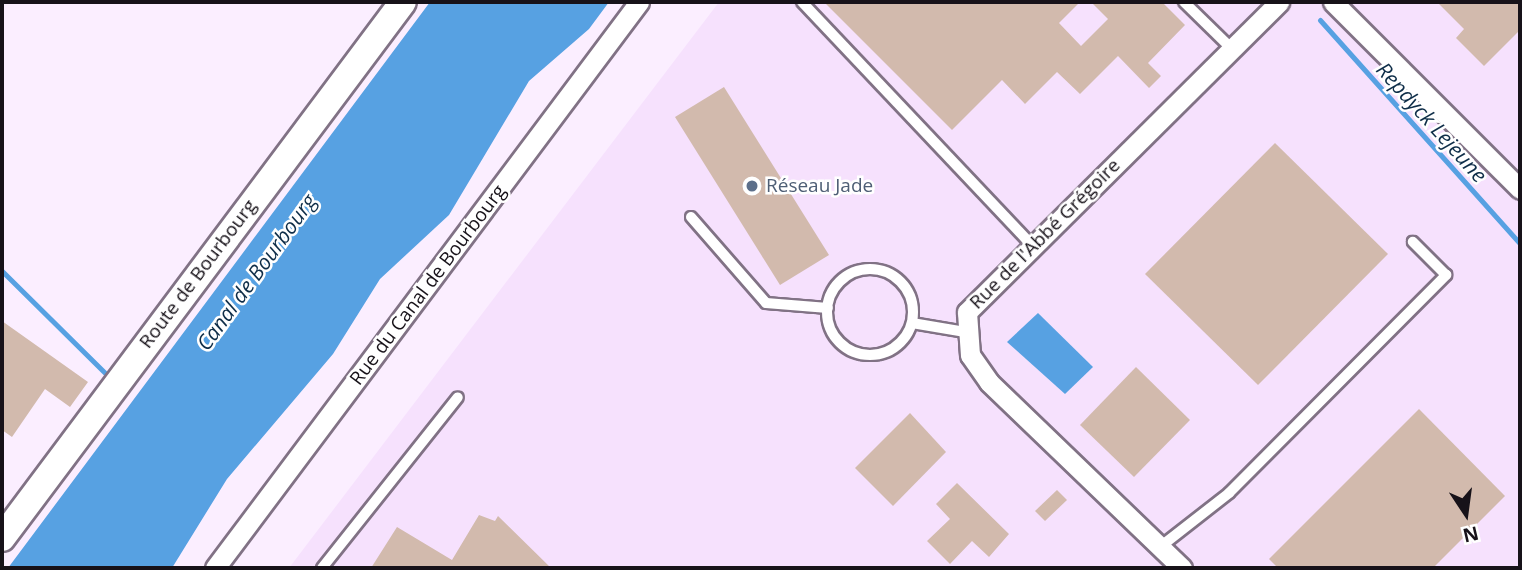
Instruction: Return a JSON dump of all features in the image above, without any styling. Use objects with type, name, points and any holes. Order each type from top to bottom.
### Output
[{"type":"main road","name":"Route de Bourbourg","points":[[2,538],[400,5]]},
{"type":"street","name":"Rue du Canal de Bourbourg","points":[[215,568],[639,2]]},
{"type":"street","name":"Rue de l'Abbé Grégoire","points":[[1182,568],[989,382],[970,355],[965,332],[967,312],[1279,2]]},
{"type":"street","points":[[1333,2],[1520,189]]},
{"type":"lane","points":[[802,2],[1033,246]]},
{"type":"lane","points":[[1185,2],[1231,48]]},
{"type":"lane","points":[[691,217],[766,303],[828,307]]},
{"type":"lane","points":[[1160,547],[1229,494],[1447,275],[1413,242]]},
{"type":"lane","points":[[878,270],[906,288],[912,323],[899,345],[862,355],[840,343],[828,307],[831,294],[851,274],[878,270]]},
{"type":"lane","points":[[912,323],[965,332]]},
{"type":"lane","points":[[322,568],[458,397]]},
{"type":"shaded area","points":[[719,2],[1520,2],[1520,568],[289,568]]},
{"type":"water","name":"Canal de Bourbourg","points":[[430,2],[609,2],[589,29],[529,81],[449,215],[380,279],[333,354],[227,479],[172,568],[8,568]]},
{"type":"water","points":[[1038,313],[1093,367],[1065,394],[1007,342]]},
{"type":"building","points":[[824,2],[1080,2],[1059,23],[1081,46],[1108,19],[1091,2],[1162,2],[1185,25],[1148,63],[1161,76],[1149,88],[1118,56],[1080,94],[1057,72],[1025,104],[1002,80],[952,130]]},
{"type":"building","points":[[1437,2],[1520,2],[1520,30],[1484,66],[1456,38],[1464,29]]},
{"type":"building","name":"Réseau Jade","points":[[724,87],[829,255],[780,285],[675,117]]},
{"type":"building","points":[[1275,143],[1388,254],[1258,385],[1145,274]]},
{"type":"building","points":[[2,321],[88,382],[70,407],[45,389],[12,437],[2,430]]},
{"type":"building","points":[[1136,367],[1190,420],[1134,477],[1080,425]]},
{"type":"building","points":[[1419,409],[1505,496],[1433,568],[1278,568],[1269,559]]},
{"type":"building","points":[[910,413],[946,452],[893,506],[855,468]]},
{"type":"building","points":[[957,483],[1009,534],[989,557],[972,541],[950,564],[927,541],[950,519],[936,504]]},
{"type":"building","points":[[1057,490],[1067,500],[1045,521],[1035,511]]},
{"type":"building","points":[[479,515],[495,521],[498,516],[551,568],[371,568],[397,527],[452,560]]},
{"type":"waterway","name":"Repdyck Lejeune","points":[[1320,20],[1520,244]]},
{"type":"waterway","points":[[2,271],[105,373]]},
{"type":"place","name":"Réseau Jade","points":[[752,186]]}]
